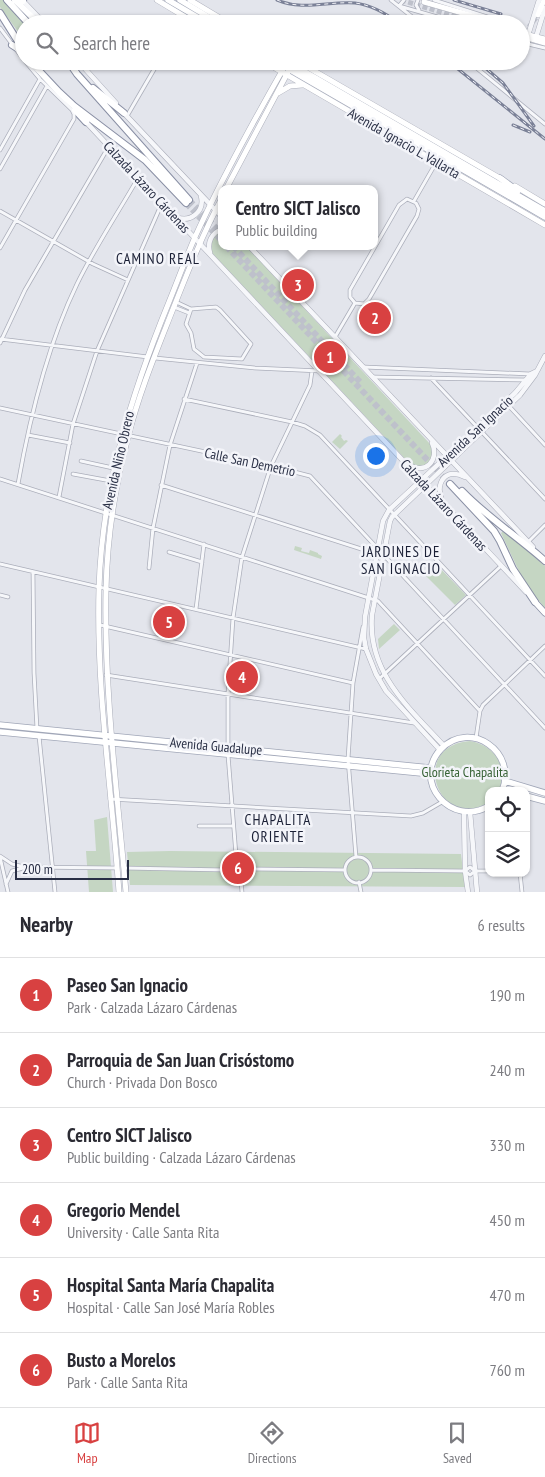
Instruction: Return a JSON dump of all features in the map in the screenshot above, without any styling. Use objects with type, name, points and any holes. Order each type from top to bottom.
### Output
[{"type":"highway","points":[[7,0],[21,15]]},
{"type":"highway","points":[[16,0],[32,15]]},
{"type":"highway","points":[[30,9],[35,15]]},
{"type":"highway","points":[[0,13],[15,36]]},
{"type":"highway","name":"Calzada Lázaro Cárdenas","points":[[38,70],[59,92],[145,160],[188,201],[74,70]]},
{"type":"highway","points":[[77,74],[126,114]]},
{"type":"highway","points":[[59,92],[86,122]]},
{"type":"highway","name":"Calzada Lázaro Cárdenas","points":[[534,602],[513,569],[494,531],[451,483],[545,561]]},
{"type":"main road","points":[[156,0],[182,15]]},
{"type":"main road","points":[[164,0],[180,2],[194,15]]},
{"type":"main road","points":[[168,0],[180,2],[205,15]]},
{"type":"main road","points":[[190,0],[215,15]]},
{"type":"main road","points":[[538,17],[544,0]]},
{"type":"main road","points":[[421,1],[470,15]]},
{"type":"main road","points":[[530,32],[537,34],[545,40]]},
{"type":"main road","points":[[530,35],[545,40]]},
{"type":"main road","name":"Avenida Niño Obrero","points":[[220,185],[252,124],[285,70]]},
{"type":"main road","points":[[228,185],[276,95],[286,70]]},
{"type":"main road","name":"Avenida Ignacio L. Vallarta","points":[[292,70],[304,85],[545,217]]},
{"type":"main road","name":"Avenida Ignacio L. Vallarta","points":[[296,70],[545,225]]},
{"type":"main road","name":"Avenida Ignacio L. Vallarta","points":[[297,70],[545,210]]},
{"type":"main road","name":"Avenida Ignacio L. Vallarta","points":[[297,70],[545,204]]},
{"type":"main road","points":[[276,95],[290,86],[304,85]]},
{"type":"main road","points":[[457,160],[474,164]]},
{"type":"main road","points":[[500,178],[545,210]]},
{"type":"main road","name":"Avenida Niño Obrero","points":[[126,892],[117,799],[100,674],[99,587],[106,513],[122,434],[146,357],[195,238],[218,190]]},
{"type":"main road","name":"Avenida Niño Obrero","points":[[119,892],[110,799],[108,740],[106,589],[112,515],[128,436],[154,358],[200,243],[218,205]]},
{"type":"main road","name":"Calzada Lázaro Cárdenas","points":[[534,602],[545,613]]},
{"type":"main road","name":"Avenida Guadalupe","points":[[0,725],[228,755],[348,767],[431,771]]},
{"type":"main road","name":"Avenida Guadalupe","points":[[0,732],[228,747],[348,759],[431,771]]},
{"type":"main road","points":[[485,807],[467,812],[452,808],[442,802],[434,789],[431,771],[442,748],[459,739],[476,739],[490,745],[497,752],[503,763],[505,781],[503,787]]},
{"type":"main road","points":[[505,781],[545,793]]},
{"type":"main road","points":[[530,797],[545,801]]},
{"type":"main road","points":[[116,857],[123,856]]},
{"type":"main road","points":[[118,880],[125,879]]},
{"type":"street","points":[[22,0],[30,9]]},
{"type":"street","points":[[391,0],[410,15]]},
{"type":"street","points":[[399,6],[404,0]]},
{"type":"street","points":[[434,0],[482,15]]},
{"type":"street","points":[[537,34],[539,0]]},
{"type":"street","points":[[421,1],[416,5],[416,8],[422,12]]},
{"type":"street","points":[[399,6],[432,15]]},
{"type":"street","points":[[530,30],[545,8]]},
{"type":"street","points":[[0,28],[15,48]]},
{"type":"street","points":[[530,44],[545,48]]},
{"type":"street","points":[[32,70],[86,122]]},
{"type":"street","points":[[86,70],[218,213]]},
{"type":"street","points":[[126,114],[153,70]]},
{"type":"street","points":[[479,70],[545,124]]},
{"type":"street","points":[[0,150],[40,79]]},
{"type":"street","points":[[0,169],[47,86]]},
{"type":"street","points":[[0,248],[74,119],[72,110]]},
{"type":"street","name":"Calzada Lázaro Cárdenas","points":[[86,122],[534,602]]},
{"type":"street","points":[[109,146],[25,290],[0,341],[197,363],[320,371]]},
{"type":"street","points":[[414,201],[438,158]]},
{"type":"street","points":[[18,484],[32,414],[68,305],[89,262],[139,178]]},
{"type":"street","points":[[175,216],[187,219],[196,215],[202,204],[201,194]]},
{"type":"street","points":[[373,250],[350,290],[350,297],[355,303],[367,302],[374,291],[417,216],[418,206],[414,201],[407,199],[399,205],[378,241]]},
{"type":"street","points":[[59,497],[74,424],[97,351],[162,203]]},
{"type":"street","points":[[0,210],[89,262],[128,280]]},
{"type":"street","points":[[211,255],[208,247],[210,240],[218,232]]},
{"type":"street","name":"Calzada Lázaro Cárdenas","points":[[253,250],[545,561]]},
{"type":"street","points":[[335,337],[355,303]]},
{"type":"street","points":[[175,304],[190,311],[210,306],[220,310],[249,342],[250,347],[245,357],[239,360],[206,357],[200,354],[192,346],[191,333],[186,324],[190,311]]},
{"type":"street","name":"Avenida San Ignacio","points":[[442,748],[398,696],[384,675],[372,639],[371,626],[374,600],[390,521],[394,515],[510,406],[545,356]]},
{"type":"street","points":[[149,568],[153,528],[170,445],[197,363]]},
{"type":"street","points":[[363,367],[534,373]]},
{"type":"street","points":[[409,377],[410,369]]},
{"type":"street","points":[[236,856],[228,755],[228,694],[233,618],[242,557],[271,466],[310,384],[312,371]]},
{"type":"street","points":[[464,371],[466,378]]},
{"type":"street","points":[[373,377],[529,380]]},
{"type":"street","points":[[432,378],[545,499]]},
{"type":"street","name":"Avenida San Ignacio","points":[[442,748],[393,701],[379,680],[366,649],[364,638],[365,617],[383,521],[389,510],[529,380]]},
{"type":"street","points":[[184,399],[292,422],[310,429],[326,441],[545,676]]},
{"type":"street","points":[[506,402],[545,445]]},
{"type":"street","name":"Calle San Demetrio","points":[[0,408],[305,474],[313,479],[377,552],[382,555],[545,728]]},
{"type":"street","points":[[28,435],[70,443]]},
{"type":"street","points":[[391,448],[410,466],[421,469],[434,459],[434,447],[430,438]]},
{"type":"street","points":[[81,461],[114,468]]},
{"type":"street","points":[[73,474],[111,481]]},
{"type":"street","points":[[444,505],[439,493],[439,486],[445,477],[454,474],[468,479]]},
{"type":"street","points":[[0,478],[378,601],[480,711]]},
{"type":"street","points":[[161,485],[377,552]]},
{"type":"street","points":[[528,542],[545,526]]},
{"type":"street","points":[[196,609],[204,544]]},
{"type":"street","points":[[169,552],[202,562]]},
{"type":"street","points":[[0,564],[366,649]]},
{"type":"street","points":[[379,680],[502,566]]},
{"type":"street","points":[[33,572],[34,673],[37,729]]},
{"type":"street","points":[[0,595],[8,596]]},
{"type":"street","points":[[356,857],[348,759],[353,683],[365,617]]},
{"type":"street","points":[[100,625],[353,683]]},
{"type":"street","points":[[476,739],[480,711],[485,702],[545,646]]},
{"type":"street","points":[[100,674],[414,723],[419,719]]},
{"type":"street","points":[[39,736],[55,892]]},
{"type":"street","points":[[110,799],[411,816],[423,813],[442,802]]},
{"type":"street","points":[[467,812],[465,871],[468,892]]},
{"type":"street","points":[[467,812],[477,892]]},
{"type":"street","points":[[199,826],[233,826]]},
{"type":"street","points":[[0,856],[12,864],[27,867],[118,868]]},
{"type":"street","points":[[0,856],[8,892]]},
{"type":"street","points":[[236,856],[247,859],[251,869],[248,877],[241,882],[231,880],[226,876],[224,870],[228,860],[236,856]]},
{"type":"street","points":[[356,857],[362,857],[370,864],[371,870],[368,878],[359,882],[349,878],[345,870],[347,863],[356,857]]},
{"type":"street","points":[[6,884],[12,871],[27,867]]},
{"type":"street","points":[[465,871],[470,867],[475,871]]},
{"type":"street","points":[[124,868],[224,870]]},
{"type":"street","points":[[251,869],[345,870]]},
{"type":"street","points":[[371,870],[465,871],[470,875],[475,871],[485,871]]},
{"type":"street","points":[[520,877],[522,892]]},
{"type":"street","points":[[241,882],[242,892]]},
{"type":"street","points":[[359,882],[362,892]]},
{"type":"green space","points":[[0,0],[3,0],[16,15],[15,28],[0,7]]},
{"type":"green space","points":[[218,233],[218,250],[250,250],[431,445],[434,454],[428,464],[418,468],[409,463],[211,252],[210,240]]},
{"type":"green space","points":[[340,434],[344,441],[348,441],[340,449],[332,442]]},
{"type":"green space","points":[[504,530],[545,566],[545,608],[525,584],[501,533]]},
{"type":"green space","points":[[295,546],[302,548],[301,551],[309,553],[310,550],[318,553],[322,556],[321,559],[294,550]]},
{"type":"green space","points":[[436,564],[466,595],[455,605],[425,575]]},
{"type":"green space","points":[[394,624],[400,630],[379,649],[378,639]]},
{"type":"green space","name":"Glorieta Chapalita","points":[[470,741],[487,747],[498,758],[502,773],[500,787],[485,787],[485,804],[471,809],[456,807],[444,798],[437,785],[435,771],[439,757],[451,746]]},
{"type":"green space","points":[[107,817],[113,892],[89,892],[86,851],[96,851],[94,820]]},
{"type":"green space","points":[[127,852],[461,854],[465,887],[130,885]]},
{"type":"tunnel","points":[[401,0],[450,15]]},
{"type":"tunnel","points":[[530,26],[538,15]]},
{"type":"tunnel","points":[[189,200],[218,230]]},
{"type":"tunnel","points":[[186,203],[218,237]]},
{"type":"tunnel","points":[[230,250],[450,484]]},
{"type":"tunnel","points":[[237,250],[361,383]]},
{"type":"railway","points":[[277,0],[296,5],[355,3],[379,10],[387,15]]},
{"type":"railway","points":[[454,0],[501,14]]},
{"type":"railway","points":[[459,70],[545,139]]},
{"type":"railway","points":[[488,70],[503,83],[534,126]]},
{"type":"railway","points":[[513,125],[530,132]]},
{"type":"place","name":"Centro SICT Jalisco","points":[[298,285]]},
{"type":"place","name":"Parroquia de San Juan Crisóstomo","points":[[375,318]]},
{"type":"place","name":"Paseo San Ignacio","points":[[330,357]]},
{"type":"place","name":"Hospital Santa María Chapalita","points":[[169,622]]},
{"type":"place","name":"Gregorio Mendel","points":[[242,677]]},
{"type":"place","name":"Busto a Morelos","points":[[238,868]]},
{"type":"district","name":"CAMINO REAL","points":[[158,258]]},
{"type":"district","name":"JARDINES DE SAN IGNACIO","points":[[401,560]]},
{"type":"district","name":"CHAPALITA ORIENTE","points":[[278,828]]}]
